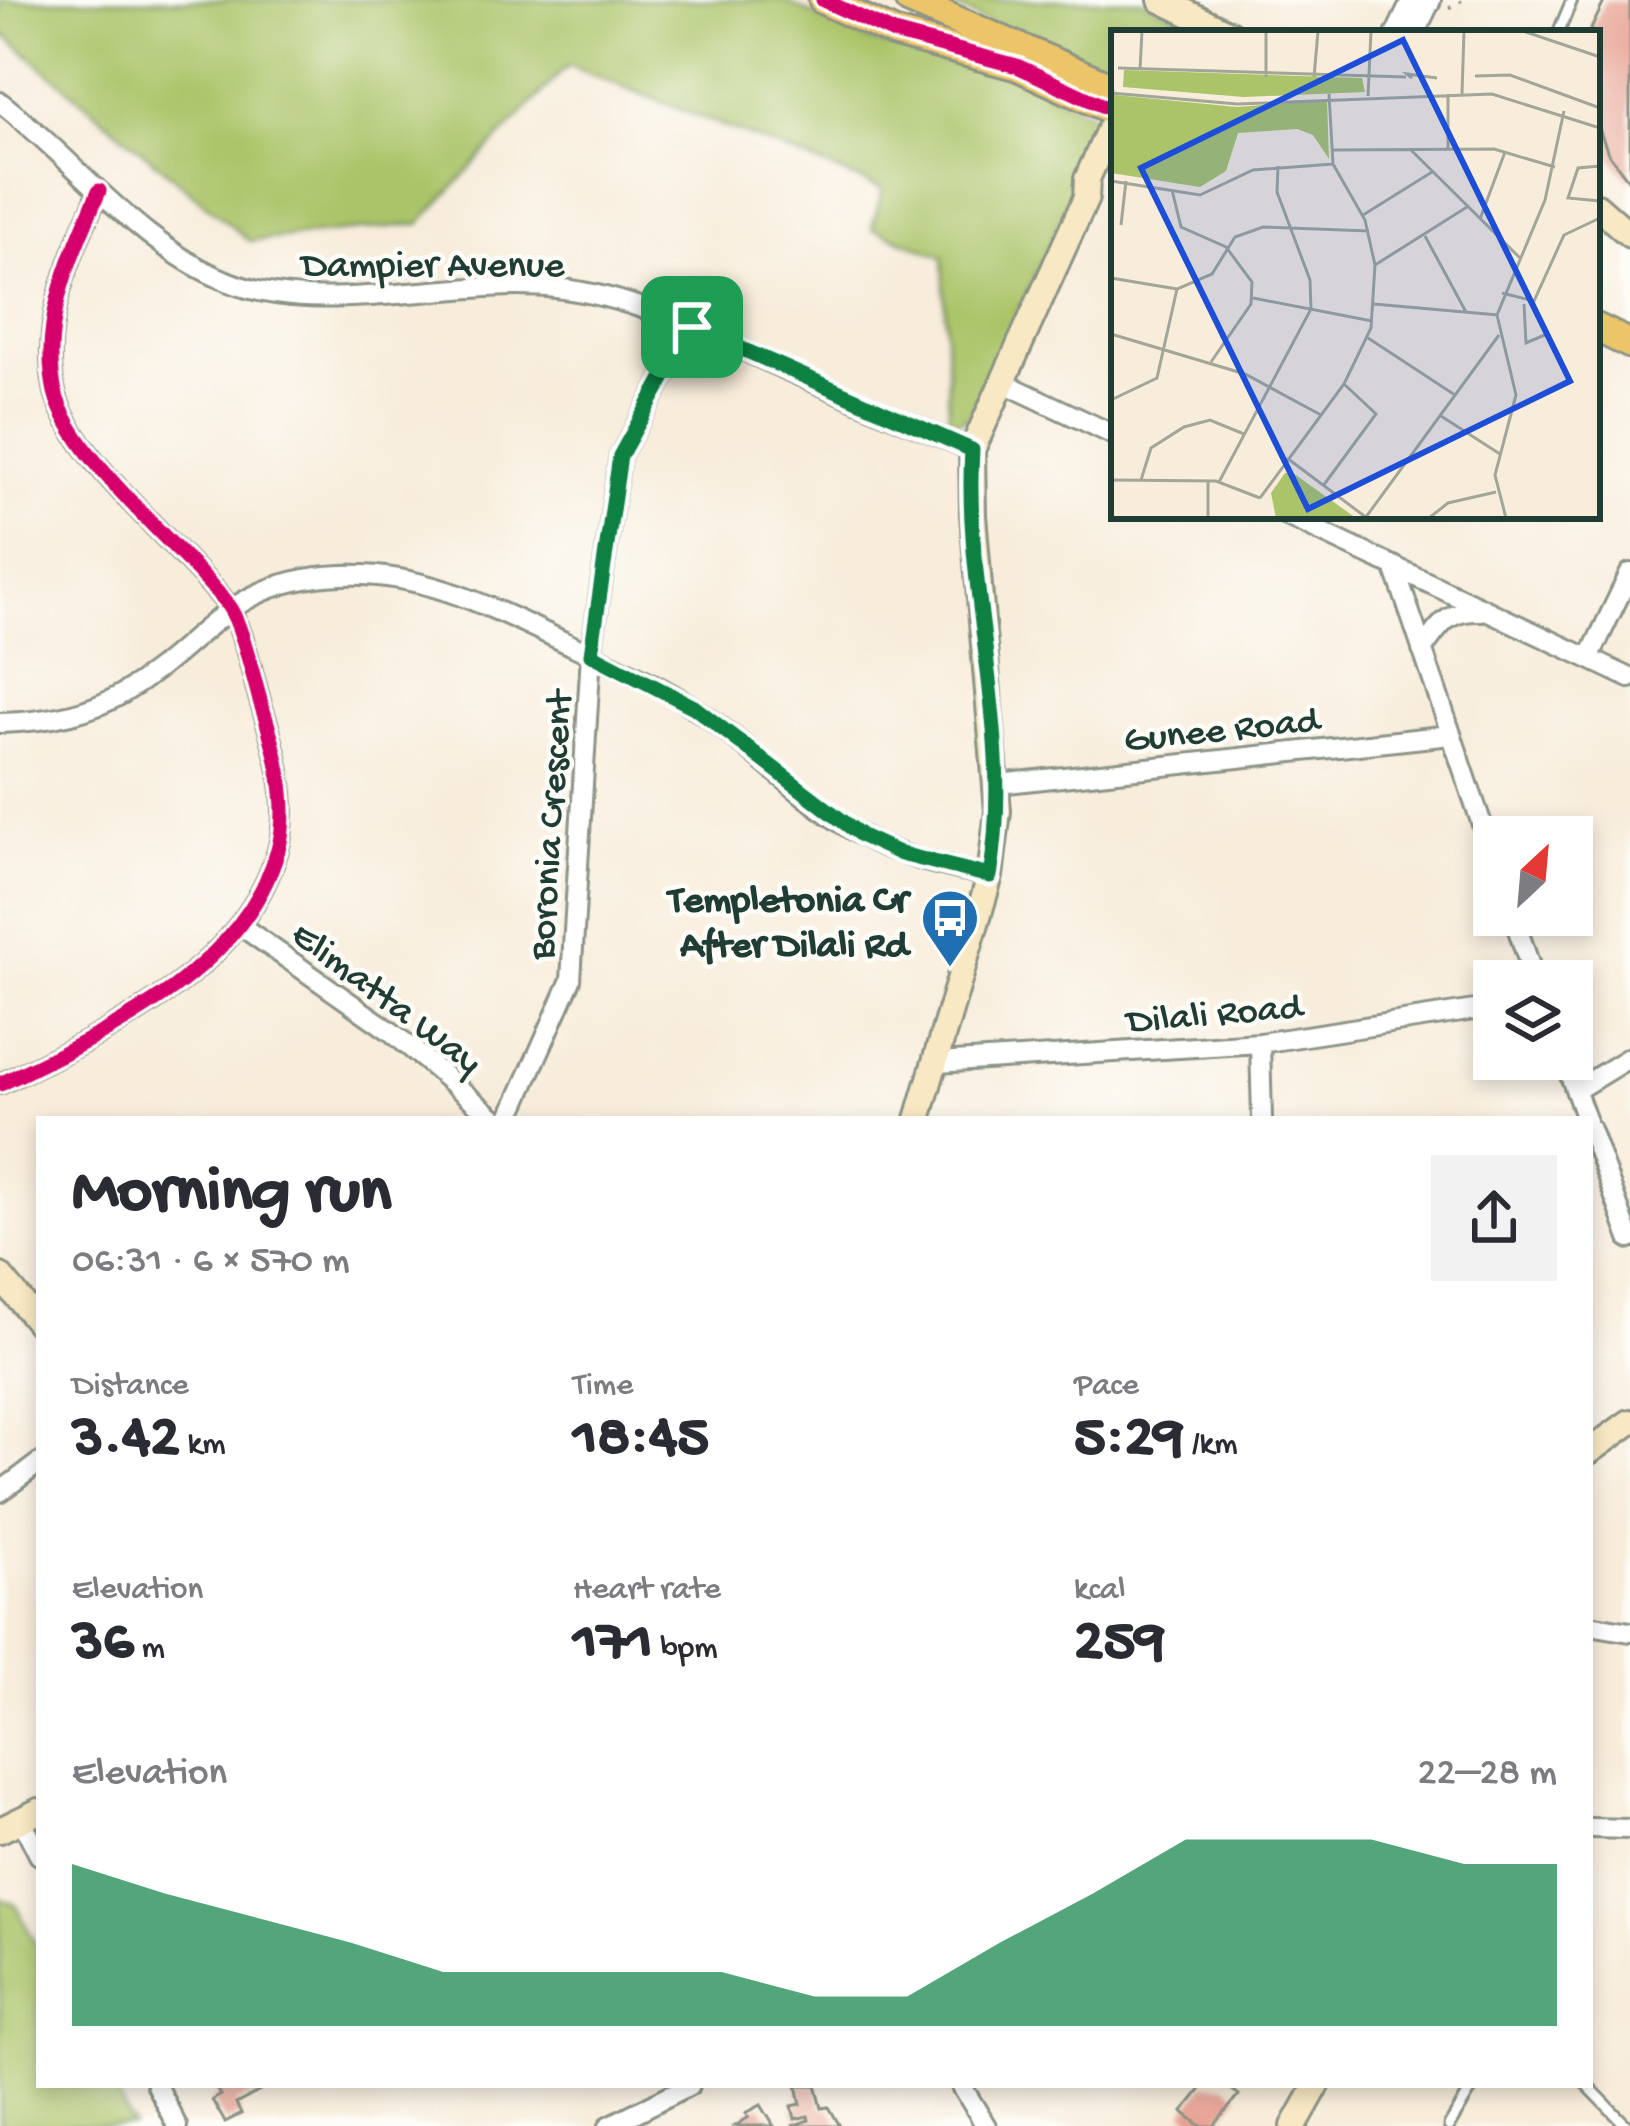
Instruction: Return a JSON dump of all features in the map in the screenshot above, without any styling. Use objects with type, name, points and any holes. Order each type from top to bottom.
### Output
[{"type":"main road","points":[[823,0],[894,33],[1017,66],[1111,113]]},
{"type":"main road","points":[[908,0],[1111,87]]},
{"type":"main road","points":[[1600,313],[1630,327]]},
{"type":"main road","points":[[1600,329],[1630,344]]},
{"type":"street","points":[[1161,0],[1223,30]]},
{"type":"street","points":[[1397,30],[1412,0]]},
{"type":"street","points":[[1418,30],[1438,6]]},
{"type":"street","name":"Dampier Avenue","points":[[0,102],[176,254],[231,284],[282,294],[343,296],[456,287],[557,288],[631,304],[972,450]]},
{"type":"street","points":[[919,1116],[990,876],[998,784],[973,514],[972,450],[1086,198],[1087,179],[1111,121]]},
{"type":"street","points":[[1086,198],[1100,186],[1111,163]]},
{"type":"street","points":[[0,1084],[108,1031],[218,952],[241,926],[278,849],[282,790],[269,727],[230,607],[84,448],[56,394],[50,330],[69,261],[99,190]]},
{"type":"street","name":"Boronia Crescent","points":[[509,1116],[571,980],[591,654],[620,456],[692,327]]},
{"type":"street","points":[[1002,382],[1111,434]]},
{"type":"street","points":[[1293,519],[1630,678]]},
{"type":"street","points":[[1394,566],[1479,816]]},
{"type":"street","points":[[1589,658],[1630,573]]},
{"type":"street","points":[[0,723],[45,719],[97,706],[143,679],[230,607],[258,592],[299,579],[379,575],[468,597],[591,654],[694,707],[862,836],[901,854],[990,876]]},
{"type":"street","points":[[1423,650],[1442,624],[1460,610],[1487,611]]},
{"type":"street","name":"Gunee Road","points":[[998,784],[1451,735]]},
{"type":"street","name":"Elimatta Way","points":[[241,926],[393,1033],[491,1116]]},
{"type":"street","name":"Dilali Road","points":[[937,1063],[1260,1043],[1473,1010]]},
{"type":"street","points":[[1260,1043],[1262,1116]]},
{"type":"street","points":[[1576,1090],[1630,1057]]},
{"type":"street","points":[[1572,1080],[1585,1116]]},
{"type":"street","points":[[1593,1138],[1630,1239]]},
{"type":"street","points":[[0,1276],[36,1319]]},
{"type":"street","points":[[1593,1449],[1630,1422]]},
{"type":"street","points":[[1593,1467],[1630,1441]]},
{"type":"street","points":[[0,1492],[36,1465]]},
{"type":"street","points":[[1593,1626],[1630,1632]]},
{"type":"street","points":[[20,1820],[36,1849]]},
{"type":"street","points":[[1593,1828],[1630,1829]]},
{"type":"street","points":[[158,2088],[177,2126]]},
{"type":"street","points":[[608,2126],[684,2088]]},
{"type":"street","points":[[963,2088],[986,2126]]},
{"type":"street","points":[[1294,2126],[1315,2088]]},
{"type":"street","points":[[1315,2126],[1334,2088]]},
{"type":"lane","points":[[1559,30],[1572,0]]},
{"type":"lane","points":[[1449,2126],[1472,2088]]},
{"type":"lane","points":[[1590,2088],[1627,2126]]},
{"type":"path","points":[[1438,6],[1463,0]]},
{"type":"green space","points":[[0,0],[782,0],[871,41],[1014,75],[1100,118],[1097,143],[974,407],[965,419],[949,423],[943,257],[872,228],[883,189],[568,65],[419,224],[249,241],[0,31]]},
{"type":"green space","points":[[938,0],[1142,0],[1205,30],[1111,30],[1111,79]]},
{"type":"green space","points":[[0,1898],[15,1905],[36,1944],[36,2088],[113,2088],[133,2126],[0,2126]]},
{"type":"building","points":[[1605,0],[1630,1],[1630,182],[1608,153],[1600,131],[1600,30],[1590,30]]},
{"type":"building","points":[[216,2088],[265,2088],[236,2104],[241,2114],[225,2122],[212,2100],[220,2095]]},
{"type":"building","points":[[798,2088],[817,2088],[822,2108],[829,2107],[840,2126],[792,2126],[809,2120],[808,2116],[795,2119],[792,2106],[801,2104]]},
{"type":"building","points":[[1202,2088],[1230,2088],[1239,2095],[1214,2126],[1201,2126],[1183,2112]]},
{"type":"building","points":[[761,2105],[774,2126],[735,2126],[749,2117],[746,2113]]},
{"type":"cycle path","points":[[823,0],[894,33],[1017,66],[1111,110]]},
{"type":"cycle path","points":[[0,1084],[125,1020],[202,964],[235,931],[260,893],[282,833],[277,759],[233,613],[82,445],[55,392],[51,366],[55,314],[69,264],[99,191]]},
{"type":"place","name":"Templetonia Cr After Dilali Rd","points":[[950,969]]},
{"type":"route","points":[[692,327],[972,450],[973,514],[998,784],[990,876],[901,854],[862,836],[694,707],[591,654],[620,456],[692,327]]}]
